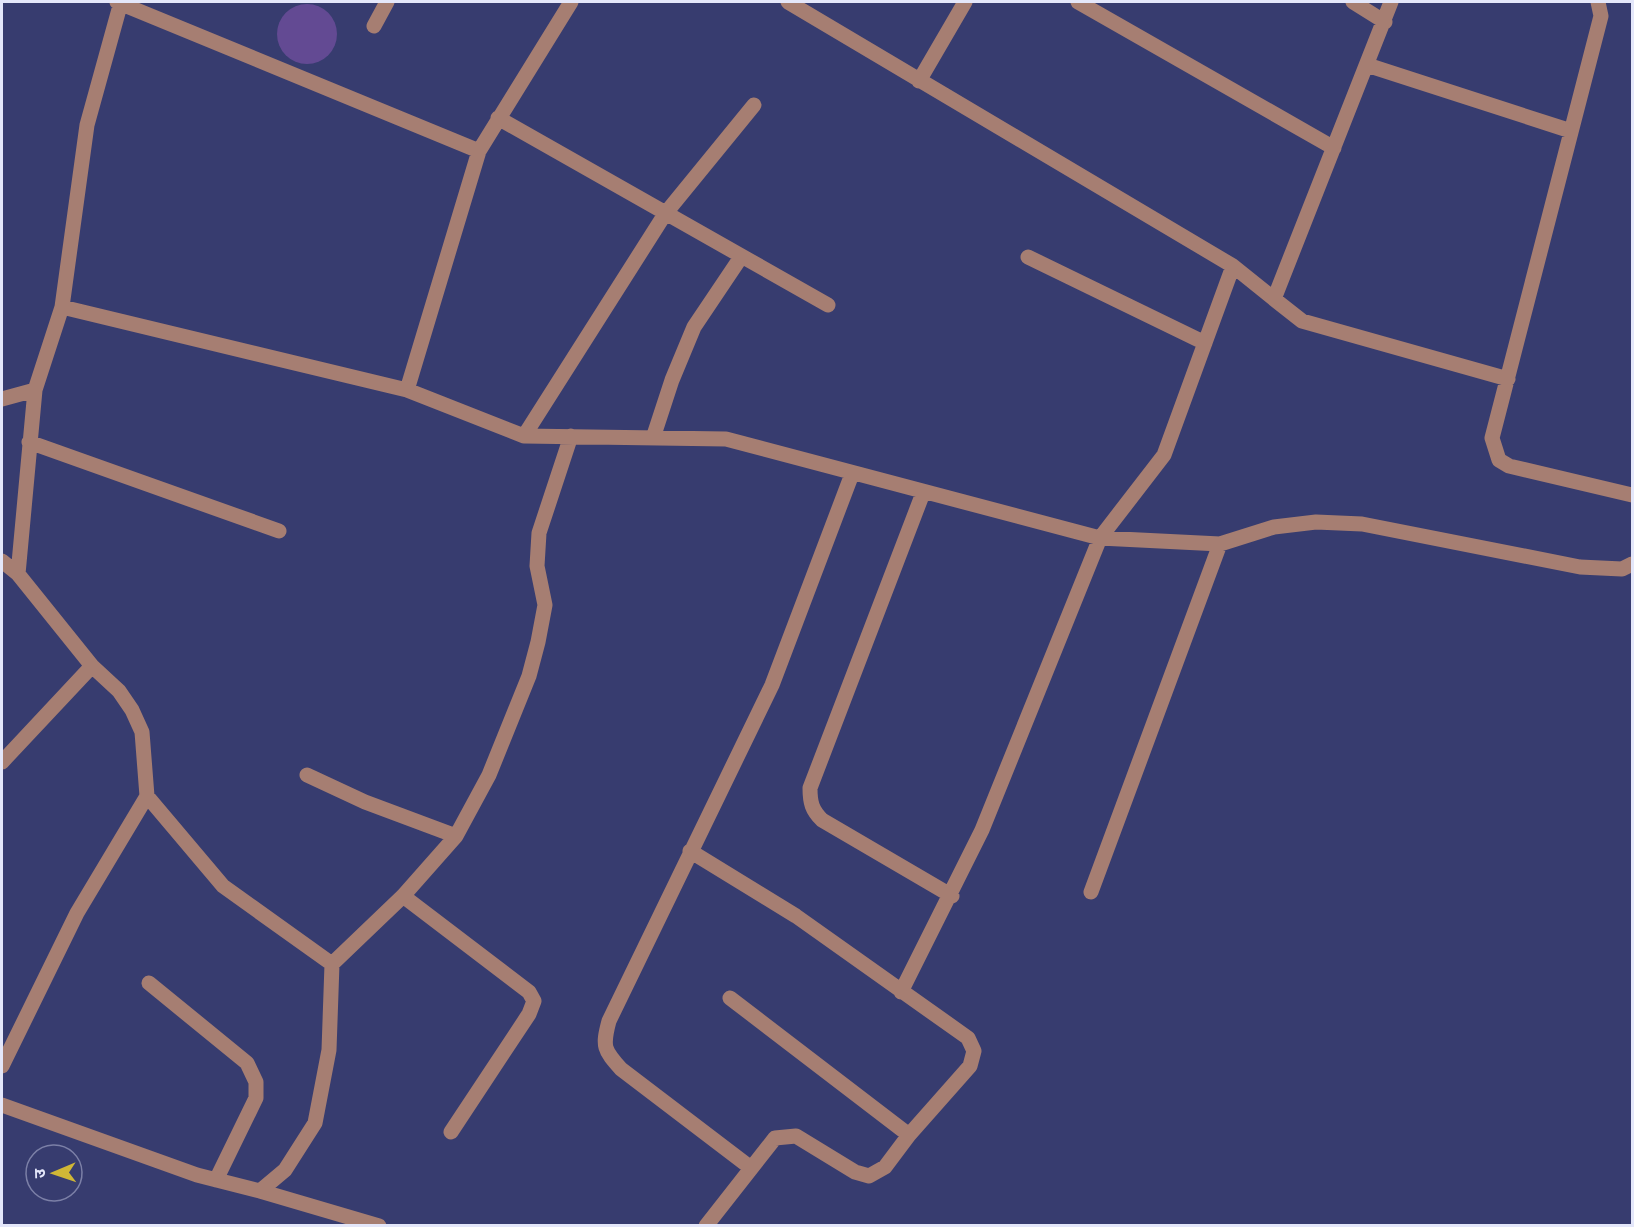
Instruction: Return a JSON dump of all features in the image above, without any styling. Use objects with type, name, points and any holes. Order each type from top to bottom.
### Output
[{"type":"street","points":[[18,574],[35,390],[62,307],[87,125],[119,2],[479,151]]},
{"type":"street","points":[[374,26],[387,2]]},
{"type":"street","points":[[407,390],[479,151],[571,2]]},
{"type":"street","points":[[788,2],[1233,266],[1302,321],[1508,379]]},
{"type":"street","points":[[919,81],[965,2]]},
{"type":"street","points":[[1078,2],[1334,148]]},
{"type":"street","points":[[1353,2],[1385,22]]},
{"type":"street","points":[[1274,299],[1391,2]]},
{"type":"street","points":[[1598,2],[1600,16],[1492,438],[1499,460],[1509,466],[1632,495]]},
{"type":"street","points":[[1367,65],[1571,131]]},
{"type":"street","points":[[524,436],[665,214],[754,105]]},
{"type":"street","points":[[498,118],[828,305]]},
{"type":"street","points":[[653,438],[672,380],[694,327],[741,257]]},
{"type":"street","points":[[1028,257],[1205,343]]},
{"type":"street","points":[[901,992],[952,896],[982,830],[1100,538],[1164,455],[1233,266]]},
{"type":"street","points":[[62,307],[407,390],[524,436],[726,439],[1100,538],[1220,544],[1274,527],[1316,522],[1362,524],[1580,567],[1622,569],[1632,564]]},
{"type":"street","points":[[2,399],[35,390]]},
{"type":"street","points":[[260,1191],[285,1170],[315,1123],[329,1050],[332,964],[403,897],[456,836],[489,775],[529,676],[538,642],[544,605],[537,566],[539,533],[571,436]]},
{"type":"street","points":[[29,442],[279,531]]},
{"type":"street","points":[[751,1168],[621,1069],[604,1049],[609,1021],[772,686],[852,474]]},
{"type":"street","points":[[923,493],[810,788],[810,800],[812,810],[822,820],[952,896]]},
{"type":"street","points":[[1091,892],[1220,544]]},
{"type":"street","points":[[2,561],[18,574],[92,666],[119,691],[142,732],[147,796],[77,913],[2,1065]]},
{"type":"street","points":[[2,762],[92,666]]},
{"type":"street","points":[[307,775],[365,802],[456,836]]},
{"type":"street","points":[[147,796],[223,886],[332,964]]},
{"type":"street","points":[[690,851],[796,916],[968,1038],[974,1051],[970,1066],[909,1135],[885,1167],[869,1176],[855,1172],[796,1136],[775,1138],[706,1226]]},
{"type":"street","points":[[403,897],[529,992],[534,1001],[529,1014],[452,1132]]},
{"type":"street","points":[[149,983],[247,1063],[256,1082],[256,1098],[216,1180]]},
{"type":"street","points":[[730,998],[909,1135]]},
{"type":"street","points":[[2,1105],[216,1180],[380,1226]]},
{"type":"building","points":[[307,4],[328,13],[337,34],[328,55],[307,64],[286,55],[277,34],[286,13]]}]
